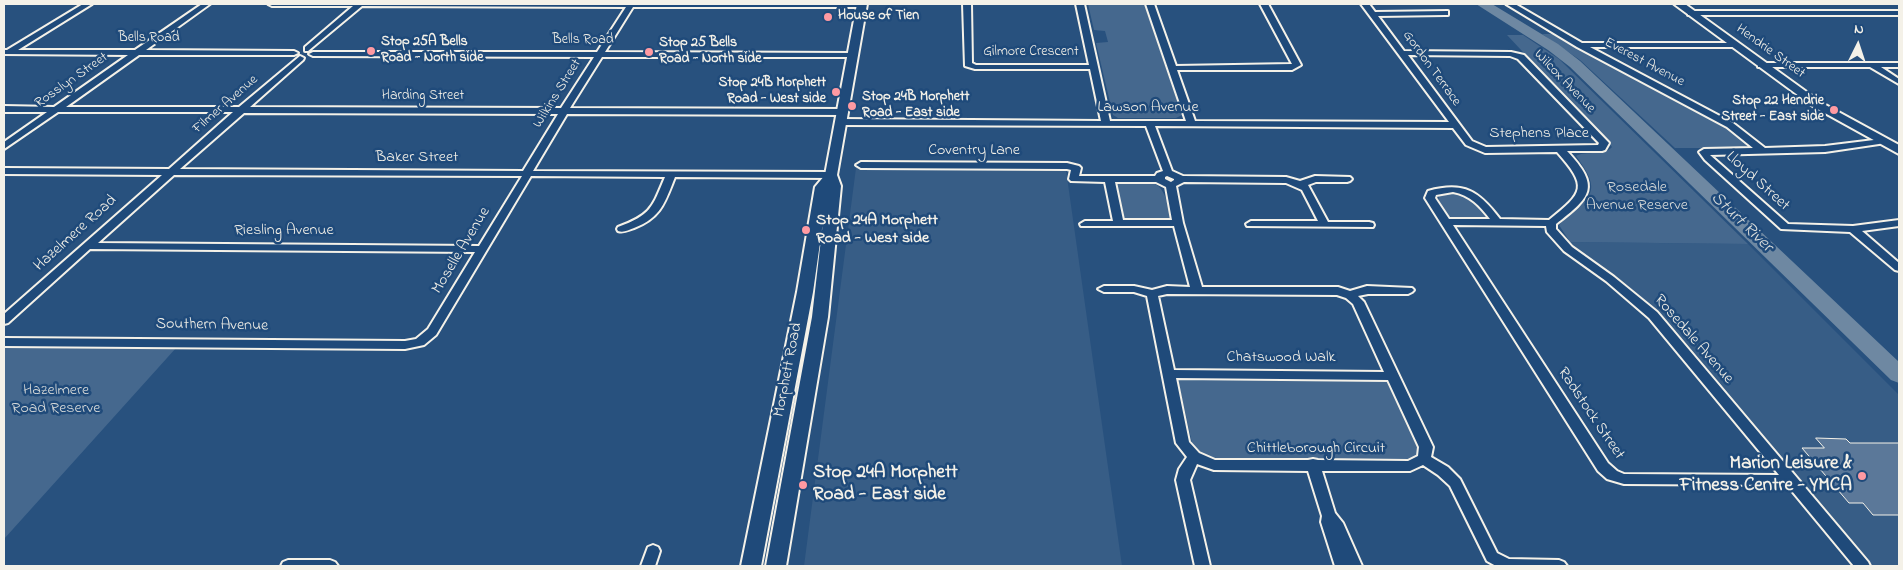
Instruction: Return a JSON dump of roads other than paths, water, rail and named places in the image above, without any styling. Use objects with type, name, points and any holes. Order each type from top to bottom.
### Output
[{"type":"main road","name":"Hendrie Street","points":[[1679,4],[1818,105],[1899,150]]},
{"type":"main road","name":"Morphett Road","points":[[776,566],[820,317],[834,186],[831,175],[862,5]]},
{"type":"main road","name":"Morphett Road","points":[[751,566],[805,292],[822,187],[831,175]]},
{"type":"street","points":[[6,52],[88,4]]},
{"type":"street","name":"Rosslyn Street","points":[[4,146],[206,4]]},
{"type":"street","points":[[272,4],[862,5]]},
{"type":"street","points":[[297,56],[310,52],[360,4]]},
{"type":"street","name":"Wilkins Street","points":[[528,174],[528,168],[631,4]]},
{"type":"street","name":"Gilmore Crescent","points":[[967,4],[968,64],[975,67],[1095,68]]},
{"type":"street","points":[[1080,4],[1106,123]]},
{"type":"street","points":[[1150,4],[1192,124]]},
{"type":"street","points":[[1173,68],[1292,68],[1297,65],[1264,4]]},
{"type":"street","name":"Gordon Terrace","points":[[1365,4],[1456,125],[1476,148]]},
{"type":"street","name":"Everest Avenue","points":[[1510,4],[1580,45],[1730,125],[1763,151]]},
{"type":"street","points":[[1372,14],[1445,13]]},
{"type":"street","points":[[1691,13],[1899,13]]},
{"type":"street","points":[[1580,45],[1734,45]]},
{"type":"street","name":"Bells Road","points":[[6,52],[297,56]]},
{"type":"street","name":"Bells Road","points":[[310,52],[853,55]]},
{"type":"street","name":"Wilcox Avenue","points":[[1403,53],[1511,54],[1521,57],[1604,143],[1602,148]]},
{"type":"street","name":"Filmer Avenue","points":[[170,172],[297,56]]},
{"type":"street","points":[[1761,65],[1899,65]]},
{"type":"street","points":[[1873,65],[1899,82]]},
{"type":"street","name":"Harding Street","points":[[4,109],[563,111],[842,117]]},
{"type":"street","name":"Lawson Avenue","points":[[842,117],[1106,123],[1456,125]]},
{"type":"street","points":[[1149,123],[1168,173]]},
{"type":"street","points":[[1763,151],[1825,149],[1879,140]]},
{"type":"street","name":"Stephens Place","points":[[1476,148],[1485,150],[1561,150],[1602,148]]},
{"type":"street","points":[[1444,222],[1551,223],[1584,192],[1586,183],[1578,168],[1561,150]]},
{"type":"street","name":"Lloyd Street","points":[[1763,151],[1704,152],[1708,158],[1785,227],[1853,229]]},
{"type":"street","name":"Coventry Lane","points":[[861,165],[1067,166],[1076,168],[1074,179],[1109,179]]},
{"type":"street","name":"Baker Street","points":[[4,171],[831,175]]},
{"type":"street","name":"Hazelmere Road","points":[[7,315],[170,172]]},
{"type":"street","points":[[1159,179],[1161,174],[1168,173],[1177,176],[1178,223],[1197,290]]},
{"type":"street","name":"Moselle Avenue","points":[[420,342],[432,332],[528,174]]},
{"type":"street","points":[[622,228],[645,221],[654,213],[671,175]]},
{"type":"street","points":[[1119,224],[1109,179],[1159,179],[1176,182],[1286,180],[1306,188],[1325,225]]},
{"type":"street","points":[[1300,184],[1315,179],[1347,179]]},
{"type":"street","name":"Radstock Street","points":[[1497,222],[1482,200],[1463,191],[1448,189],[1432,193],[1430,198],[1444,222],[1603,467],[1612,475],[1624,479],[1790,480]]},
{"type":"street","points":[[1085,224],[1178,223]]},
{"type":"street","name":"Rosedale Avenue","points":[[1551,223],[1551,230],[1568,249],[1610,279],[1653,315],[1863,566]]},
{"type":"street","points":[[1853,229],[1899,223]]},
{"type":"street","points":[[1251,224],[1369,225]]},
{"type":"street","points":[[1853,229],[1899,268]]},
{"type":"street","name":"Riesling Avenue","points":[[86,246],[482,249]]},
{"type":"street","points":[[1104,289],[1134,289],[1152,294],[1167,290],[1197,290],[1338,291],[1350,295],[1358,302],[1426,447],[1424,459],[1443,471],[1455,483],[1492,557],[1507,565],[1559,566]]},
{"type":"street","points":[[1350,295],[1367,290],[1408,290]]},
{"type":"street","points":[[1152,294],[1183,443],[1194,458],[1186,469],[1183,480],[1202,566]]},
{"type":"street","name":"Southern Avenue","points":[[4,342],[405,345],[420,342]]},
{"type":"street","name":"Chatswood Walk","points":[[1169,374],[1392,376]]},
{"type":"street","name":"Chittleborough Circuit","points":[[1194,458],[1214,465],[1313,464],[1410,466],[1424,459]]},
{"type":"street","points":[[1313,464],[1330,516],[1336,523],[1354,566]]},
{"type":"street","points":[[1330,516],[1328,522],[1342,566]]},
{"type":"street","points":[[648,566],[654,551]]},
{"type":"street","points":[[288,566],[330,566]]},
{"type":"waterway","name":"Sturt River","points":[[1483,4],[1553,47],[1575,64],[1899,375]]},
{"type":"place","name":"House of Tien","points":[[828,17]]},
{"type":"place","name":"Stop 25A Bells Road - North side","points":[[371,51]]},
{"type":"place","name":"Stop 25 Bells Road - North side","points":[[649,52]]},
{"type":"place","name":"Stop 24B Morphett Road - West side","points":[[836,92]]},
{"type":"place","name":"Stop 24B Morphett Road - East side","points":[[852,106]]},
{"type":"place","name":"Stop 22 Hendrie Street - East side","points":[[1834,110]]},
{"type":"place","name":"Stop 24A Morphett Road - West side","points":[[806,230]]},
{"type":"place","name":"Marion Leisure & Fitness Centre - YMCA","points":[[1862,476]]},
{"type":"place","name":"Stop 24A Morphett Road - East side","points":[[803,485]]},
{"type":"park label","name":"Rosedale Avenue Reserve","points":[[1637,197]]},
{"type":"park label","name":"Hazelmere Road Reserve","points":[[56,400]]}]
